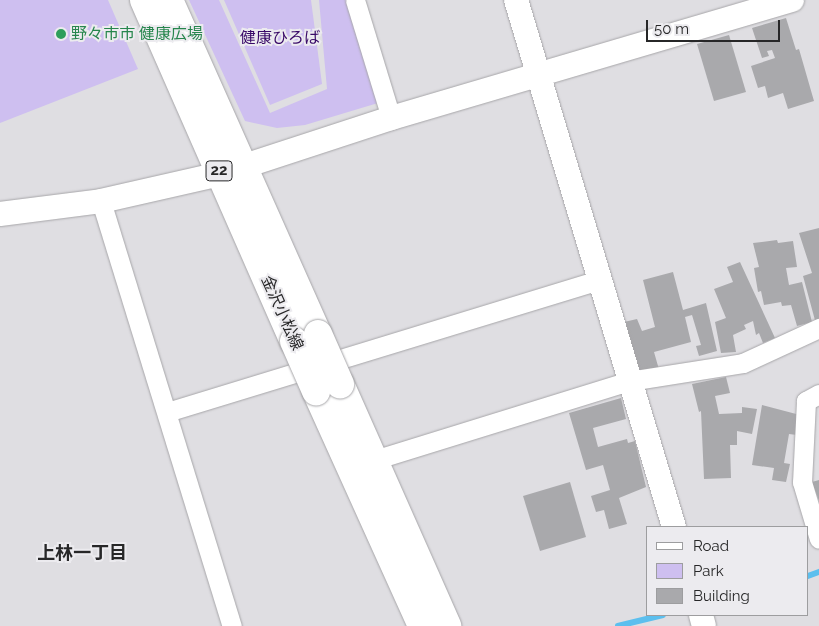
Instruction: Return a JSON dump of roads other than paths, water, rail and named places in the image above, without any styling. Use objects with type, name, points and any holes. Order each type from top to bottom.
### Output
[{"type":"main road","name":"金沢小松線","points":[[144,0],[231,169],[306,337],[328,387],[422,626]]},
{"type":"main road","name":"金沢小松線","points":[[169,0],[231,169]]},
{"type":"main road","name":"金沢小松線","points":[[328,387],[374,460],[447,626]]},
{"type":"street","points":[[356,0],[391,118]]},
{"type":"street","points":[[516,0],[674,526]]},
{"type":"street","points":[[0,214],[101,201],[231,169],[391,118],[792,0]]},
{"type":"street","points":[[101,201],[232,626]]},
{"type":"street","points":[[167,412],[599,280]]},
{"type":"street","points":[[374,460],[629,381],[743,363],[819,328]]},
{"type":"street","points":[[819,394],[806,401],[802,482],[819,539]]},
{"type":"waterway","points":[[809,576],[819,572]]},
{"type":"waterway","points":[[618,626],[659,616]]},
{"type":"place","name":"野々市市 健康広場","points":[[61,34]]},
{"type":"district","name":"上林一丁目","points":[[82,553]]},
{"type":"park label","name":"健康ひろば","points":[[280,38]]}]
